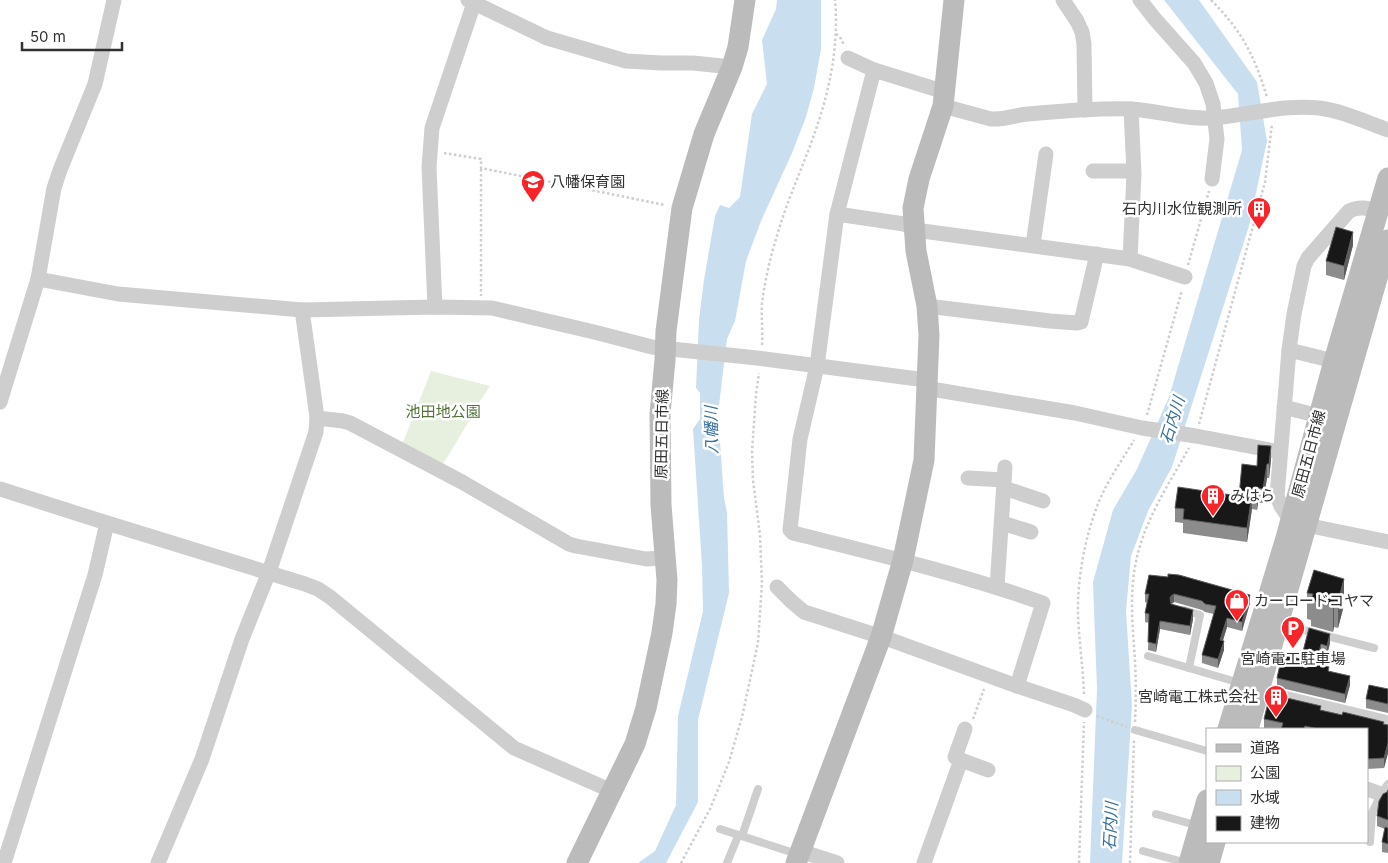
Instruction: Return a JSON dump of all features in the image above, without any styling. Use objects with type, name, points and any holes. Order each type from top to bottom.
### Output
[{"type":"main road","name":"原田五日市線","points":[[577,863],[635,744],[646,708],[666,604],[666,558],[661,505],[660,414],[669,349],[666,332],[682,208],[704,134],[732,67],[738,47],[745,0]]},
{"type":"main road","points":[[798,856],[881,637],[903,560],[924,460],[929,335],[927,306],[916,251],[914,208],[919,179],[944,99],[954,0]]},
{"type":"main road","name":"原田五日市線","points":[[1229,728],[1250,688],[1278,623],[1319,416],[1388,178]]},
{"type":"main road","name":"原田五日市線","points":[[1248,728],[1250,688],[1298,523],[1388,240]]},
{"type":"main road","points":[[1188,863],[1206,804]]},
{"type":"main road","points":[[1209,863],[1215,843]]},
{"type":"street","points":[[1,398],[38,279],[54,188],[95,84],[114,0]]},
{"type":"street","points":[[1063,0],[1077,20],[1082,32],[1084,44],[1084,110]]},
{"type":"street","points":[[1140,0],[1194,63],[1206,83],[1218,117],[1212,179]]},
{"type":"street","points":[[435,307],[429,168],[432,128],[472,1],[547,38],[626,61],[693,63],[732,67]]},
{"type":"street","points":[[848,58],[991,119],[1026,114],[1084,110],[1131,110],[1194,118],[1218,117],[1290,107],[1320,108],[1388,130]]},
{"type":"street","points":[[874,70],[837,214],[817,366],[800,439],[790,530],[792,533],[903,560],[997,587],[1043,603],[1017,686]]},
{"type":"street","points":[[1130,259],[1133,171],[1131,110]]},
{"type":"street","points":[[1033,245],[1046,154]]},
{"type":"street","points":[[1093,172],[1133,171]]},
{"type":"street","points":[[1378,211],[1367,208],[1348,211],[1308,258],[1304,266],[1289,350],[1277,496],[1281,506],[1298,523],[1388,542]]},
{"type":"street","points":[[837,214],[904,224],[914,230],[1130,259],[1185,277]]},
{"type":"street","points":[[927,306],[1050,321],[1081,322],[1097,254]]},
{"type":"street","points":[[38,279],[118,294],[302,310],[435,307],[492,308],[652,347],[759,358],[926,380],[931,389],[1075,413],[1145,428],[1280,452]]},
{"type":"street","points":[[158,863],[202,759],[242,639],[268,572],[316,432],[317,418],[302,310]]},
{"type":"street","points":[[1289,350],[1334,361]]},
{"type":"street","points":[[1284,407],[1319,416]]},
{"type":"street","points":[[317,418],[350,423],[462,482],[570,544],[646,559],[666,558]]},
{"type":"street","points":[[968,478],[1004,478],[1043,501]]},
{"type":"street","points":[[997,587],[1004,478]]},
{"type":"street","points":[[0,489],[318,589],[514,748],[612,790]]},
{"type":"street","points":[[4,863],[85,610],[107,523]]},
{"type":"street","points":[[1002,523],[1031,532]]},
{"type":"street","points":[[777,587],[804,612],[888,639],[1074,705],[1087,712]]},
{"type":"street","points":[[1250,688],[1388,724]]},
{"type":"street","points":[[969,724],[955,757],[988,770]]},
{"type":"street","points":[[924,863],[961,760]]},
{"type":"street","points":[[798,856],[838,863]]},
{"type":"lane","points":[[1174,608],[1200,615],[1189,668]]},
{"type":"lane","points":[[1278,623],[1374,648]]},
{"type":"lane","points":[[1148,656],[1250,688]]},
{"type":"lane","points":[[1133,729],[1206,751]]},
{"type":"lane","points":[[727,863],[740,836],[758,789]]},
{"type":"lane","points":[[1370,842],[1372,814],[1379,789]]},
{"type":"lane","points":[[1156,814],[1200,826]]},
{"type":"lane","points":[[720,829],[798,856]]},
{"type":"lane","points":[[1143,851],[1188,863]]},
{"type":"path","points":[[681,863],[710,809],[729,762],[742,717],[758,643],[762,583],[760,535],[753,480],[752,452],[762,304],[765,282],[776,237],[791,192],[816,129],[828,84],[836,34],[835,0]]},
{"type":"path","points":[[1130,863],[1133,729],[1136,687],[1132,618],[1135,565],[1144,532],[1152,514],[1196,436],[1265,182],[1271,138],[1269,110],[1257,66],[1248,47],[1234,26],[1211,0]]},
{"type":"path","points":[[430,151],[480,159],[481,307]]},
{"type":"path","points":[[480,168],[682,208]]},
{"type":"path","points":[[1079,863],[1087,712],[1078,613],[1079,588],[1086,541],[1100,497],[1145,428],[1212,179]]},
{"type":"path","points":[[969,724],[989,676]]},
{"type":"path","points":[[1087,712],[1133,729]]},
{"type":"green space","name":"池田地公園","points":[[431,371],[490,386],[442,466],[402,445]]},
{"type":"water","name":"八幡川","points":[[777,0],[821,0],[821,49],[814,88],[806,117],[761,221],[746,261],[735,321],[727,339],[718,414],[724,498],[727,512],[729,593],[698,720],[698,802],[666,863],[638,863],[655,851],[676,805],[678,716],[703,611],[693,429],[700,419],[700,393],[696,388],[699,320],[704,280],[715,216],[720,205],[729,208],[740,197],[752,114],[767,84],[762,40],[776,9]]},
{"type":"water","name":"石内川","points":[[1164,0],[1199,0],[1257,82],[1267,141],[1249,226],[1172,467],[1148,511],[1131,556],[1126,611],[1132,706],[1122,863],[1090,863],[1097,689],[1093,582],[1113,510],[1137,469],[1169,397],[1242,150],[1238,94]]},
{"type":"building","points":[[1336,227],[1353,232],[1344,266],[1326,261]]},
{"type":"building","points":[[1258,445],[1271,446],[1269,464],[1267,464],[1263,489],[1258,488],[1257,496],[1252,495],[1247,528],[1183,519],[1184,509],[1175,508],[1178,487],[1239,496],[1242,464],[1257,466]]},
{"type":"building","points":[[1314,570],[1344,579],[1338,602],[1334,601],[1333,605],[1311,600],[1313,594],[1307,593]]},
{"type":"building","points":[[1168,574],[1179,575],[1250,595],[1242,622],[1227,618],[1220,640],[1224,641],[1218,659],[1202,655],[1216,606],[1174,594],[1170,598],[1171,604],[1193,610],[1190,626],[1160,621],[1156,644],[1148,642],[1149,614],[1145,613],[1149,594],[1145,594],[1149,575],[1168,577]]},
{"type":"building","points":[[1309,628],[1330,634],[1327,646],[1321,644],[1316,664],[1329,667],[1328,671],[1350,676],[1345,694],[1277,678],[1282,655],[1301,659]]},
{"type":"building","points":[[1369,685],[1388,689],[1388,704],[1366,699]]},
{"type":"building","points":[[1270,694],[1321,706],[1320,710],[1342,715],[1343,712],[1384,722],[1383,724],[1388,725],[1388,743],[1384,758],[1368,759],[1368,728],[1314,728],[1305,726],[1304,728],[1281,728],[1283,723],[1264,719]]},
{"type":"building","points":[[1388,790],[1388,820],[1377,816],[1379,801]]},
{"type":"building","points":[[1385,827],[1388,828],[1388,844],[1382,842]]},
{"type":"place","name":"八幡保育園","points":[[533,203]]},
{"type":"place","name":"石内川水位観測所","points":[[1259,230]]},
{"type":"place","name":"みはら","points":[[1213,517]]},
{"type":"place","name":"カーロードコヤマ","points":[[1237,622]]},
{"type":"place","name":"宮崎電工駐車場","points":[[1293,649]]},
{"type":"place","name":"宮崎電工株式会社","points":[[1276,718]]}]
